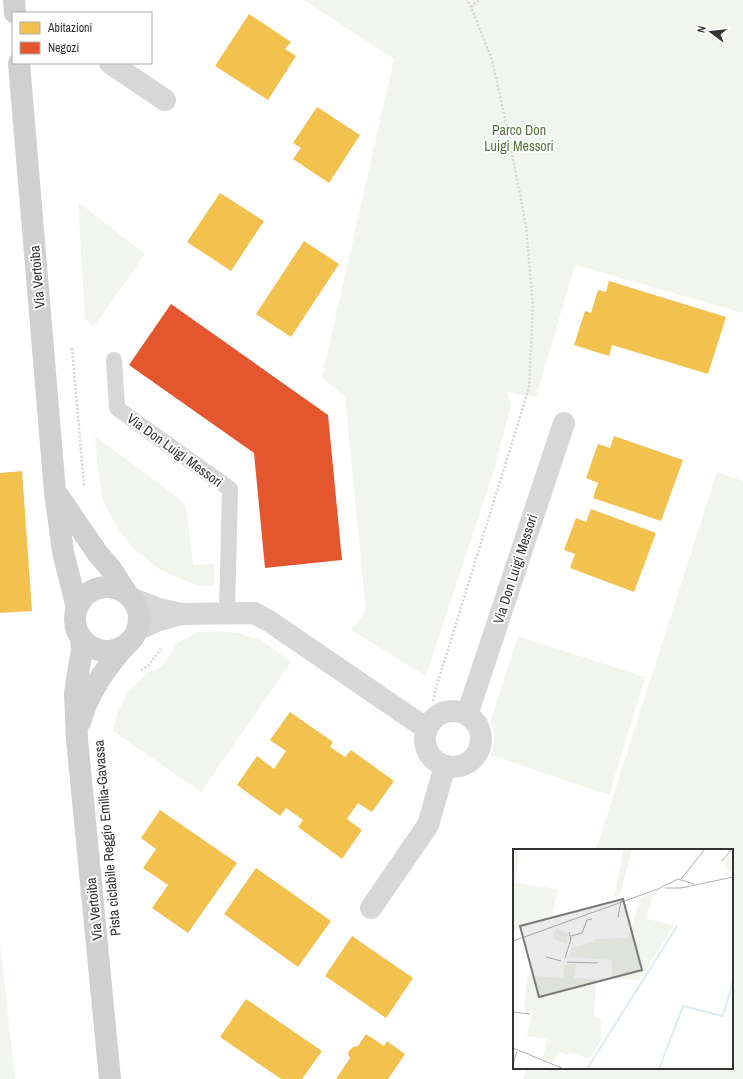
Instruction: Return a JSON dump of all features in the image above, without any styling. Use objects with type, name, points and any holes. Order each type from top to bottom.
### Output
[{"type":"main road","points":[[14,0],[15,12]]},
{"type":"main road","name":"Via Vertoiba","points":[[19,64],[55,492],[63,552],[77,608]]},
{"type":"main road","points":[[55,492],[129,596]]},
{"type":"main road","points":[[109,586],[120,589],[136,603],[140,614],[139,624],[132,637],[113,659],[92,693],[81,717],[77,739],[75,692],[82,651],[81,637],[75,622],[77,608],[80,601],[88,592],[109,586]]},
{"type":"main road","points":[[81,637],[92,647],[112,651],[132,637]]},
{"type":"main road","name":"Via Vertoiba","points":[[77,739],[110,1079]]},
{"type":"street","points":[[111,64],[165,100]]},
{"type":"street","name":"Via Don Luigi Messori","points":[[466,715],[564,423]]},
{"type":"street","points":[[129,596],[159,609],[182,614],[254,613],[269,621],[427,729]]},
{"type":"street","points":[[132,637],[156,621],[182,614]]},
{"type":"street","points":[[448,712],[458,712],[466,715],[474,721],[481,737],[477,754],[471,761],[454,767],[445,766],[437,762],[430,756],[427,747],[427,729],[432,721],[439,715],[448,712]]},
{"type":"street","points":[[371,908],[428,825],[445,766]]},
{"type":"lane","name":"Via Don Luigi Messori","points":[[114,360],[117,408],[230,489],[227,613]]},
{"type":"path","points":[[427,729],[436,688],[529,388],[533,306],[526,226],[508,132],[492,60],[467,0]]},
{"type":"path","points":[[471,7],[479,0]]},
{"type":"path","points":[[137,673],[148,666],[164,644]]},
{"type":"green space","name":"Parco Don Luigi Messori","points":[[304,0],[743,0],[743,313],[575,265],[536,397],[507,392],[511,405],[493,473],[426,676],[351,630],[366,611],[345,397],[322,377],[394,59]]},
{"type":"green space","points":[[78,202],[145,254],[94,326],[85,319]]},
{"type":"green space","points":[[95,436],[177,497],[186,507],[193,565],[214,564],[214,586],[197,586],[159,569],[132,547],[115,524],[103,500]]},
{"type":"green space","points":[[717,472],[743,481],[743,1079],[523,1079],[527,1069],[733,1069],[733,849],[596,849]]},
{"type":"green space","points":[[218,631],[238,633],[261,640],[291,662],[201,792],[113,731],[117,714],[127,694],[148,672],[158,669],[166,661],[176,644],[198,632]]},
{"type":"green space","points":[[518,636],[645,677],[609,795],[491,755],[494,743],[494,731],[490,723]]},
{"type":"green space","points":[[0,943],[15,1079],[0,1079]]},
{"type":"building: Abitazioni","points":[[249,14],[291,42],[285,49],[296,56],[268,100],[215,66]]},
{"type":"building: Abitazioni","points":[[317,107],[360,135],[329,183],[293,159],[301,148],[293,143]]},
{"type":"building: Abitazioni","points":[[220,193],[264,221],[231,271],[187,242]]},
{"type":"building: Abitazioni","points":[[304,241],[339,264],[291,337],[256,314]]},
{"type":"building: Abitazioni","points":[[609,281],[726,317],[708,374],[612,345],[609,356],[574,345],[585,311],[591,313],[598,290],[606,292]]},
{"type":"building: Abitazioni","points":[[614,436],[683,460],[661,521],[593,498],[598,483],[586,478],[598,444],[610,448]]},
{"type":"building: Abitazioni","points":[[22,471],[32,611],[0,613],[0,473]]},
{"type":"building: Abitazioni","points":[[591,509],[656,533],[634,592],[570,568],[575,554],[564,550],[576,518],[586,522]]},
{"type":"building: Abitazioni","points":[[290,712],[333,742],[330,747],[345,757],[351,750],[394,781],[372,812],[358,803],[347,819],[362,830],[342,859],[298,827],[303,820],[286,808],[280,816],[237,785],[257,756],[274,769],[286,751],[270,740]]},
{"type":"building: Abitazioni","points":[[160,810],[237,863],[188,933],[152,908],[168,885],[143,868],[156,849],[141,838]]},
{"type":"building: Abitazioni","points":[[256,868],[331,921],[298,967],[224,914]]},
{"type":"building: Abitazioni","points":[[352,936],[413,978],[386,1018],[325,976]]},
{"type":"building: Abitazioni","points":[[246,999],[322,1051],[302,1079],[281,1079],[220,1037]]},
{"type":"building: Abitazioni","points":[[366,1034],[384,1046],[387,1041],[405,1054],[388,1079],[336,1079],[350,1058],[348,1054],[349,1051],[353,1047],[358,1046]]},
{"type":"building: Negozi","points":[[171,304],[328,415],[342,560],[265,568],[254,453],[129,365]]}]
